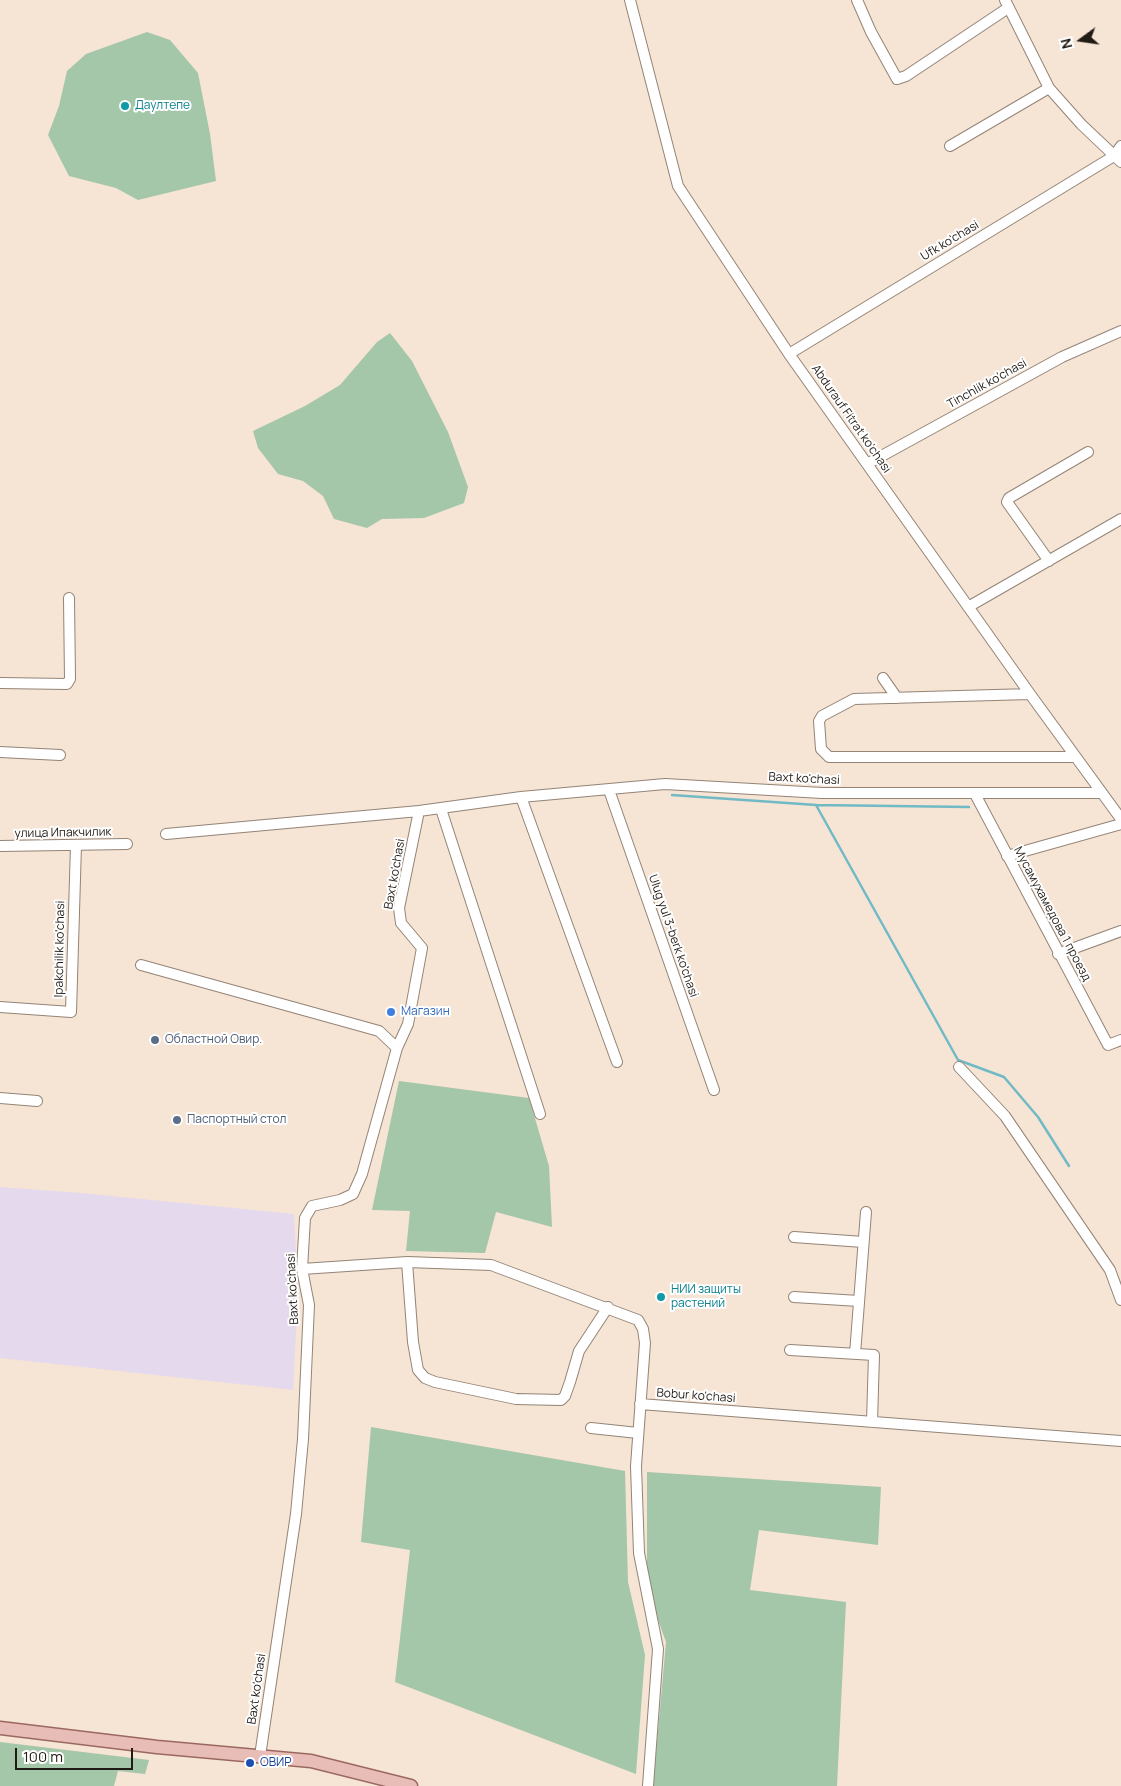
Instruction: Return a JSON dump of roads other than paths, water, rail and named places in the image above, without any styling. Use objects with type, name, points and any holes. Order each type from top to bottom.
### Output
[{"type":"main road","points":[[0,1728],[156,1747],[311,1761],[411,1786]]},
{"type":"street","name":"Abdurauf Fitrat ko'chasi","points":[[630,0],[678,186],[789,354],[1100,794],[1121,820]]},
{"type":"street","points":[[857,0],[871,32],[898,79],[906,76],[1007,4],[1049,88],[1118,159]]},
{"type":"street","points":[[950,146],[1049,88]]},
{"type":"street","name":"Ufk ko'chasi","points":[[789,354],[1118,159],[1121,146]]},
{"type":"street","name":"Tinchlik ko'chasi","points":[[867,464],[1054,362],[1121,330]]},
{"type":"street","points":[[1049,561],[1007,502],[1009,498],[1088,452]]},
{"type":"street","points":[[968,607],[1121,519]]},
{"type":"street","points":[[0,683],[67,684],[70,679],[69,598]]},
{"type":"street","points":[[883,678],[897,698]]},
{"type":"street","points":[[1030,694],[854,699],[822,716],[819,721],[821,748],[829,757],[1074,757]]},
{"type":"street","points":[[0,752],[60,755]]},
{"type":"street","name":"Baxt ko'chasi","points":[[166,834],[419,811],[521,797],[665,784],[822,793],[1100,794]]},
{"type":"street","name":"Ulug yul 3-berk ko'chasi","points":[[609,790],[714,1090]]},
{"type":"street","name":"Мусамухамедова 1 проезд","points":[[975,794],[1058,954],[1108,1045],[1121,1040]]},
{"type":"street","points":[[521,797],[617,1062]]},
{"type":"street","points":[[441,808],[540,1114]]},
{"type":"street","name":"Baxt ko'chasi","points":[[260,1756],[296,1514],[304,1439],[309,1305],[302,1269],[306,1213],[316,1204],[340,1200],[353,1194],[362,1174],[397,1048],[408,1024],[422,948],[401,923],[399,908],[419,811]]},
{"type":"street","points":[[1007,856],[1121,824]]},
{"type":"street","name":"улица Ипакчилик","points":[[0,846],[127,844]]},
{"type":"street","name":"Ipakchilik ko'chasi","points":[[0,1007],[71,1012],[76,845]]},
{"type":"street","points":[[1058,954],[1121,931]]},
{"type":"street","points":[[141,965],[379,1031],[397,1048]]},
{"type":"street","points":[[959,1067],[1005,1116],[1110,1270],[1121,1300]]},
{"type":"street","points":[[0,1098],[37,1102]]},
{"type":"street","points":[[855,1354],[866,1212]]},
{"type":"street","points":[[794,1237],[864,1242]]},
{"type":"street","points":[[407,1262],[413,1342],[418,1370],[425,1378],[435,1382],[516,1399],[561,1400],[565,1396],[579,1351],[608,1307]]},
{"type":"street","name":"Bobur ko'chasi","points":[[302,1269],[407,1262],[491,1265],[608,1307],[638,1320],[643,1329],[645,1343],[640,1404],[1121,1441]]},
{"type":"street","points":[[794,1297],[859,1302]]},
{"type":"street","points":[[790,1350],[874,1354],[872,1422]]},
{"type":"street","points":[[640,1404],[636,1466],[639,1553],[658,1649],[648,1786]]},
{"type":"street","points":[[591,1428],[638,1433]]},
{"type":"waterway","points":[[672,795],[816,805],[969,807]]},
{"type":"waterway","points":[[816,805],[958,1060],[1004,1077],[1038,1117],[1069,1166]]},
{"type":"place","name":"Даултепе","points":[[125,106]]},
{"type":"place","name":"Магазин","points":[[391,1012]]},
{"type":"place","name":"Областной Овир.","points":[[155,1040]]},
{"type":"place","name":"Паспортный стол","points":[[177,1120]]},
{"type":"place","name":"НИИ защиты растений","points":[[661,1297]]},
{"type":"place","name":"ОВИР","points":[[250,1763]]}]
